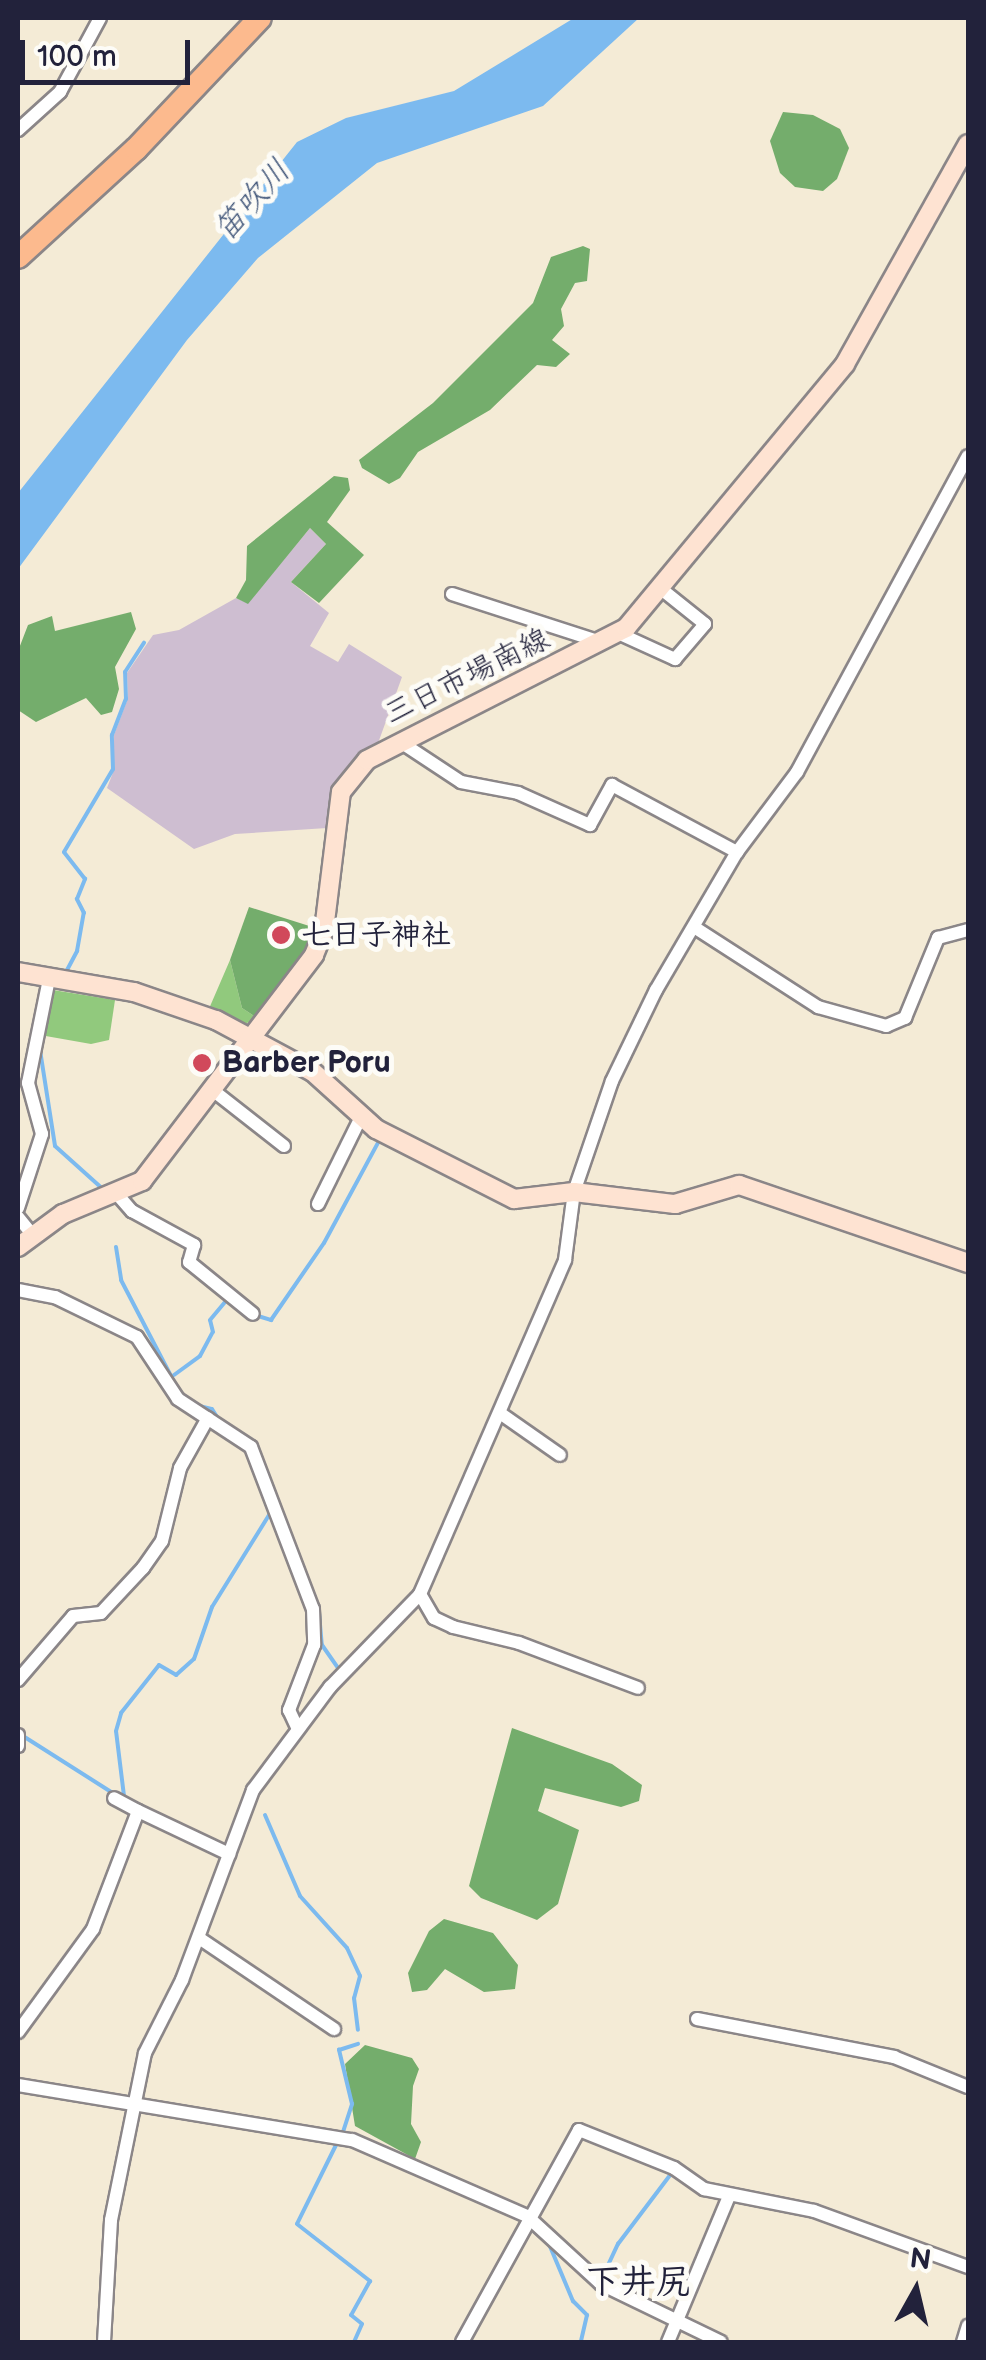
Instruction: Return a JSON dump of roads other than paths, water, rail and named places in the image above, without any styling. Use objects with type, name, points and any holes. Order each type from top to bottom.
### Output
[{"type":"highway","points":[[18,257],[158,127],[260,18]]},
{"type":"main road","name":"三日市場南線","points":[[24,1240],[142,1181],[314,955],[324,930],[341,792],[367,760],[611,638],[660,588],[845,364],[968,144]]},
{"type":"main road","points":[[18,972],[172,1002],[249,1037],[312,1072],[360,1119],[514,1199],[574,1192],[675,1204],[749,1186],[968,1263]]},
{"type":"street","points":[[18,130],[60,92],[100,18]]},
{"type":"street","points":[[104,2342],[111,2220],[146,2053],[199,1938],[263,1770],[420,1594],[565,1260],[574,1192],[612,1082],[738,852],[796,772],[968,456]]},
{"type":"street","points":[[452,594],[676,660],[705,624],[660,588]]},
{"type":"street","points":[[399,741],[461,782],[518,792],[590,825],[612,785],[738,852]]},
{"type":"street","points":[[694,928],[818,1007],[886,1026],[904,1018],[938,938],[968,930]]},
{"type":"street","points":[[18,1208],[42,1134],[28,1083],[49,980]]},
{"type":"street","points":[[210,1088],[284,1146]]},
{"type":"street","points":[[318,1204],[360,1119]]},
{"type":"street","points":[[118,1194],[132,1211],[194,1245],[189,1262],[252,1314]]},
{"type":"street","points":[[18,1217],[24,1240]]},
{"type":"street","points":[[18,1290],[55,1297],[137,1337],[178,1399],[251,1447],[313,1610],[317,1634],[289,1710],[298,1729]]},
{"type":"street","points":[[500,1413],[560,1455]]},
{"type":"street","points":[[18,1680],[73,1616],[101,1613],[143,1568],[162,1541],[180,1468],[208,1418]]},
{"type":"street","points":[[420,1594],[434,1618],[453,1627],[519,1643],[638,1688]]},
{"type":"street","points":[[18,1736],[18,1746]]},
{"type":"street","points":[[114,1798],[229,1854]]},
{"type":"street","points":[[18,2032],[93,1929],[138,1811]]},
{"type":"street","points":[[199,1938],[334,2029]]},
{"type":"street","points":[[697,2019],[894,2057],[968,2087]]},
{"type":"street","points":[[18,2085],[352,2140],[525,2223],[601,2284],[721,2342]]},
{"type":"street","points":[[462,2342],[579,2130],[729,2196],[814,2212],[968,2267]]},
{"type":"street","points":[[668,2342],[729,2196]]},
{"type":"street","points":[[964,2342],[968,2326]]},
{"type":"water","name":"笛吹川","points":[[574,18],[639,18],[543,106],[377,163],[258,258],[187,340],[18,569],[18,493],[297,142],[346,118],[454,91]]},
{"type":"waterway","points":[[66,972],[77,951],[84,913],[77,899],[85,879],[64,852],[113,769],[112,735],[126,699],[125,672],[144,643]]},
{"type":"waterway","points":[[40,1050],[55,1146],[105,1191]]},
{"type":"waterway","points":[[258,1316],[271,1320],[324,1243],[380,1139]]},
{"type":"waterway","points":[[116,1247],[121,1280],[174,1382]]},
{"type":"waterway","points":[[174,1375],[200,1356],[213,1332],[210,1320],[227,1300]]},
{"type":"waterway","points":[[195,1405],[212,1409],[219,1420]]},
{"type":"waterway","points":[[258,1450],[280,1506]]},
{"type":"waterway","points":[[124,1796],[116,1731],[121,1713],[159,1665],[176,1675],[194,1659],[212,1607],[271,1512]]},
{"type":"waterway","points":[[319,1613],[322,1645],[341,1672]]},
{"type":"waterway","points":[[23,1736],[116,1795]]},
{"type":"waterway","points":[[265,1815],[300,1896],[347,1948],[360,1976],[354,1998],[358,2030]]},
{"type":"waterway","points":[[342,2135],[352,2104],[339,2050],[358,2044]]},
{"type":"waterway","points":[[337,2143],[297,2224],[370,2281],[351,2315],[362,2324],[354,2342]]},
{"type":"waterway","points":[[602,2278],[618,2244],[671,2174]]},
{"type":"waterway","points":[[530,2228],[549,2244],[573,2301],[587,2315],[581,2342]]},
{"type":"place","name":"七日子神社","points":[[281,935]]},
{"type":"place","name":"Barber Poru","points":[[202,1063]]},
{"type":"district","name":"下井尻","points":[[638,2283]]}]
